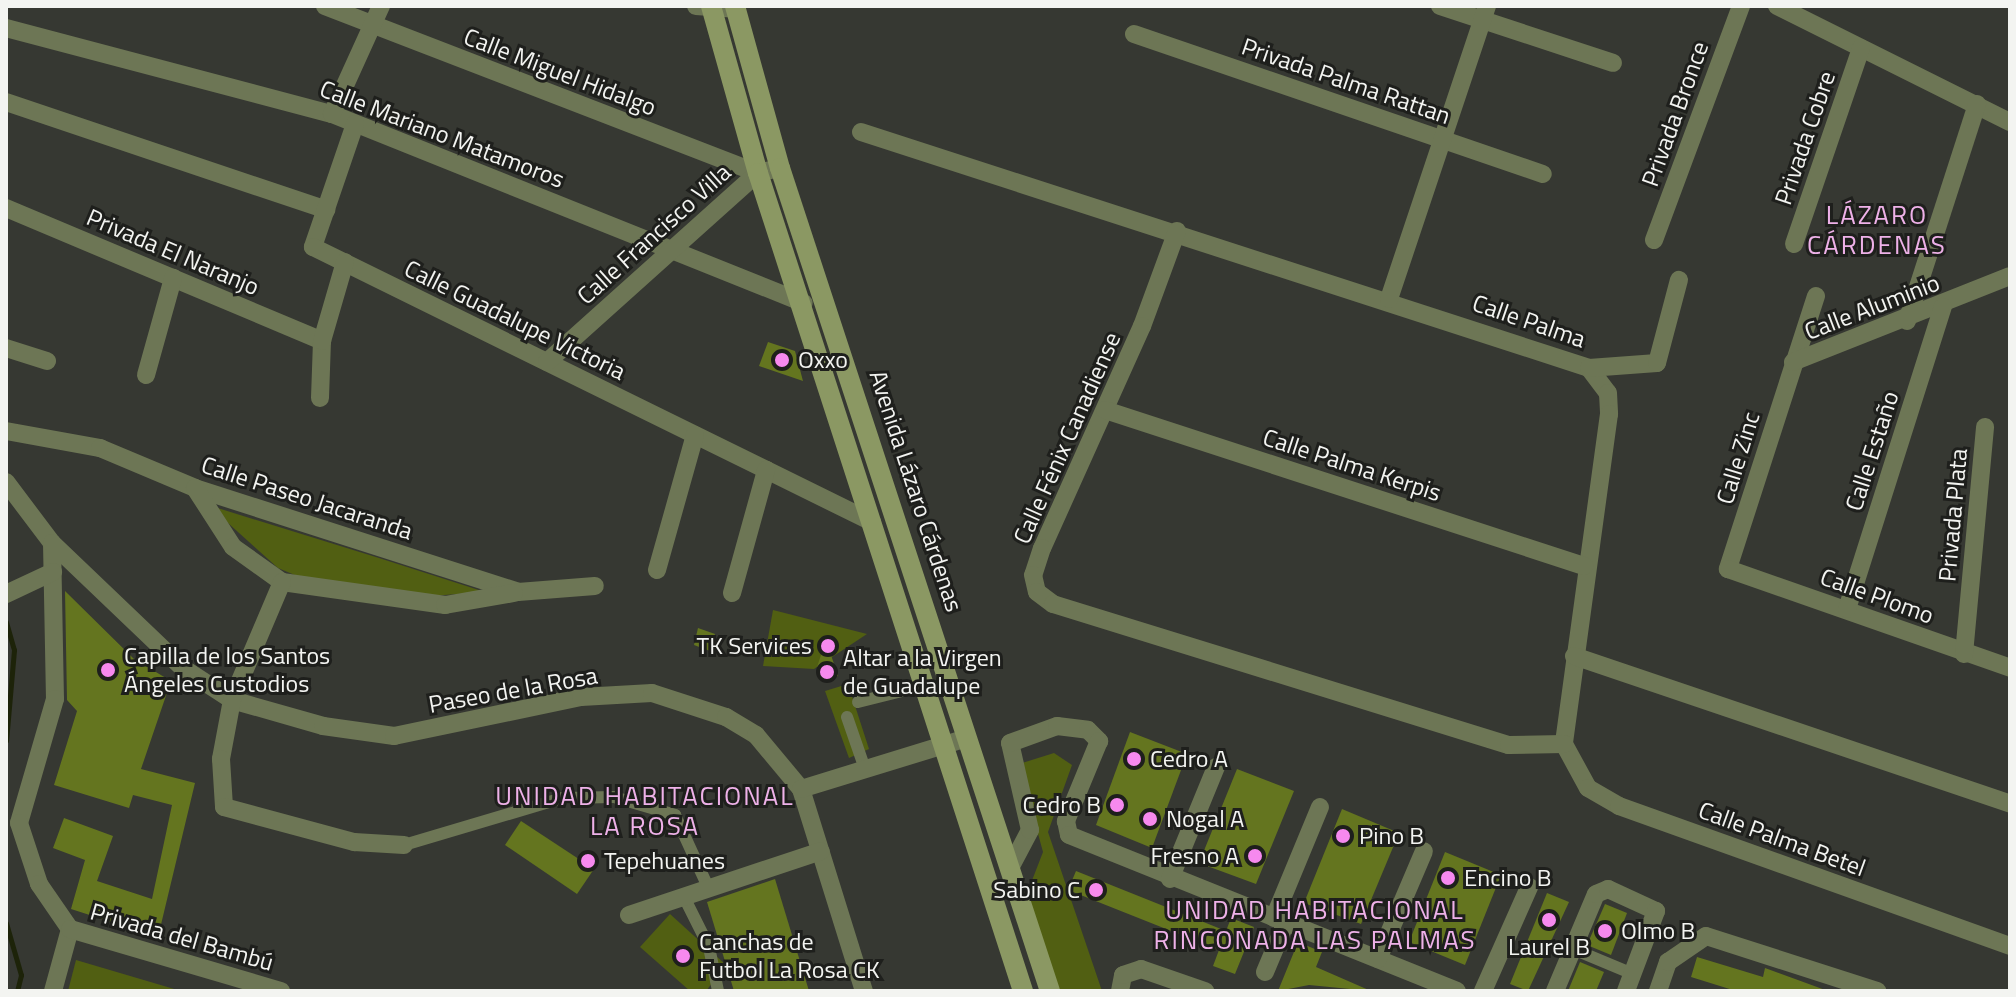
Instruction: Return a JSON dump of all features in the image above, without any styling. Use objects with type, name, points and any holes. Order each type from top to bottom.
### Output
[{"type":"main road","name":"Avenida Lázaro Cárdenas","points":[[706,7],[758,173],[804,303],[941,746],[1023,991]]},
{"type":"main road","name":"Avenida Lázaro Cárdenas","points":[[735,7],[780,168],[1049,991]]},
{"type":"street","name":"Calle Miguel Hidalgo","points":[[325,6],[758,173]]},
{"type":"street","points":[[332,114],[381,6]]},
{"type":"street","points":[[1440,6],[1484,13],[1613,63]]},
{"type":"street","name":"Privada Bronce","points":[[1654,240],[1741,6]]},
{"type":"street","points":[[1777,6],[2010,122]]},
{"type":"street","points":[[706,7],[735,7]]},
{"type":"street","points":[[1389,299],[1484,13]]},
{"type":"street","name":"Calle Mariano Matamoros","points":[[6,28],[332,114],[804,303]]},
{"type":"street","name":"Privada Palma Rattan","points":[[1134,34],[1543,174]]},
{"type":"street","name":"Privada Cobre","points":[[1794,244],[1861,48]]},
{"type":"street","points":[[6,102],[326,210],[355,124]]},
{"type":"street","points":[[1907,321],[1977,104]]},
{"type":"street","points":[[861,132],[1177,231]]},
{"type":"street","points":[[758,173],[780,168]]},
{"type":"street","name":"Calle Francisco Villa","points":[[547,362],[758,173]]},
{"type":"street","name":"Privada El Naranjo","points":[[6,208],[322,341]]},
{"type":"street","name":"Calle Guadalupe Victoria","points":[[326,210],[313,247],[872,522]]},
{"type":"street","name":"Calle Palma","points":[[1177,231],[1589,368],[1608,393],[1609,414],[1584,566],[1564,744]]},
{"type":"street","name":"Calle Fénix Canadiense","points":[[1177,231],[1105,410],[1033,575],[1037,592],[1053,604],[1509,745],[1564,744]]},
{"type":"street","points":[[320,398],[322,341],[345,262]]},
{"type":"street","name":"Calle Aluminio","points":[[1793,362],[1943,307],[2010,276]]},
{"type":"street","points":[[146,375],[173,278]]},
{"type":"street","points":[[1589,368],[1657,363],[1679,280]]},
{"type":"street","name":"Calle Zinc","points":[[1728,569],[1816,296]]},
{"type":"street","name":"Calle Estaño","points":[[1847,609],[1943,307]]},
{"type":"street","points":[[6,348],[47,361]]},
{"type":"street","name":"Calle Palma Kerpis","points":[[1105,410],[1584,566]]},
{"type":"street","name":"Privada Plata","points":[[1964,654],[1985,427]]},
{"type":"street","name":"Calle Paseo Jacaranda","points":[[6,431],[100,448],[195,488],[518,592],[595,586]]},
{"type":"street","points":[[657,570],[695,435]]},
{"type":"street","points":[[732,593],[766,470]]},
{"type":"street","name":"Paseo de la Rosa","points":[[6,482],[52,543],[128,622],[232,700],[394,736],[581,697],[652,693],[726,717],[756,735],[801,789],[864,991]]},
{"type":"street","points":[[195,488],[233,547],[282,582],[445,605],[518,592]]},
{"type":"street","points":[[52,543],[55,699],[19,823],[39,884],[70,929],[53,991]]},
{"type":"street","name":"Calle Plomo","points":[[1728,569],[2010,668]]},
{"type":"street","points":[[6,594],[53,572]]},
{"type":"street","points":[[282,582],[232,700],[221,759],[224,807],[354,842],[404,845],[563,798],[614,797],[675,815],[708,887]]},
{"type":"street","points":[[1574,656],[2010,804]]},
{"type":"street","points":[[858,702],[922,686]]},
{"type":"street","points":[[847,717],[865,769]]},
{"type":"street","points":[[1010,868],[1030,830],[1010,743],[1025,733],[1068,727],[1088,730],[1099,741],[1066,821],[1069,835],[1170,879],[1457,991]]},
{"type":"street","points":[[801,789],[967,738]]},
{"type":"street","name":"Calle Palma Betel","points":[[1564,744],[1588,788],[1619,806],[2010,946]]},
{"type":"street","points":[[1170,879],[1216,767]]},
{"type":"street","points":[[1265,972],[1320,807]]},
{"type":"street","points":[[629,915],[821,851]]},
{"type":"street","points":[[1378,959],[1424,851]]},
{"type":"street","points":[[1483,991],[1529,887]]},
{"type":"street","points":[[1555,991],[1573,949],[1602,890],[1647,903],[1656,916],[1630,983],[1573,949]]},
{"type":"street","points":[[683,895],[709,947],[718,991]]},
{"type":"street","name":"Privada del Bambú","points":[[70,929],[281,991]]},
{"type":"street","points":[[1658,991],[1668,962],[1706,936],[1877,991]]},
{"type":"street","points":[[1120,991],[1123,975],[1141,969],[1205,991]]},
{"type":"green space","points":[[208,505],[485,592],[417,597],[321,586],[278,568]]},
{"type":"green space","points":[[773,610],[867,634],[814,669],[763,666]]},
{"type":"green space","points":[[848,684],[869,749],[849,758],[825,691]]},
{"type":"green space","points":[[1054,753],[1072,765],[1048,832],[1102,991],[1057,991],[1026,896],[1043,852],[1019,764]]},
{"type":"green space","name":"Canchas de Futbol La Rosa CK","points":[[670,914],[726,965],[706,991],[690,991],[640,947]]},
{"type":"green space","points":[[76,960],[181,991],[68,991]]},
{"type":"building","points":[[768,342],[795,351],[803,381],[759,366]]},
{"type":"building","points":[[65,591],[134,659],[171,681],[141,769],[195,783],[158,937],[71,909],[85,860],[53,848],[64,818],[113,836],[97,881],[152,899],[172,805],[133,795],[129,808],[54,785],[77,711],[67,700]]},
{"type":"building","points":[[698,628],[715,634],[710,651],[694,645]]},
{"type":"building","name":"Altar a la Virgen de Guadalupe","points":[[826,640],[838,676],[821,681],[817,667]]},
{"type":"building","points":[[1130,732],[1187,754],[1152,848],[1096,825]]},
{"type":"building","points":[[1237,769],[1294,791],[1256,884],[1199,863]]},
{"type":"building","points":[[1342,809],[1399,833],[1361,924],[1304,903]]},
{"type":"building","points":[[521,821],[594,869],[577,894],[505,845]]},
{"type":"building","points":[[1445,852],[1501,875],[1465,965],[1409,942]]},
{"type":"building","points":[[1076,871],[1226,931],[1231,918],[1254,927],[1235,974],[1213,966],[1219,950],[1068,890]]},
{"type":"building","points":[[775,879],[809,991],[734,991],[707,902]]},
{"type":"building","points":[[1547,893],[1569,902],[1528,991],[1510,984]]},
{"type":"building","name":"Olmo B","points":[[1605,904],[1627,913],[1611,955],[1587,945]]},
{"type":"building","points":[[1298,942],[1322,952],[1316,967],[1371,991],[1309,985],[1278,991]]},
{"type":"building","points":[[1697,957],[1763,977],[1765,968],[1828,991],[1736,991],[1691,977]]},
{"type":"building","points":[[1580,962],[1604,972],[1596,991],[1568,991]]},
{"type":"waterway","points":[[6,622],[14,650],[6,741]]},
{"type":"waterway","points":[[6,923],[21,975],[17,991]]},
{"type":"place","name":"Oxxo","points":[[782,360]]},
{"type":"place","name":"TK Services","points":[[828,646]]},
{"type":"place","name":"Capilla de los Santos Ángeles Custodios","points":[[108,670]]},
{"type":"place","name":"Altar a la Virgen de Guadalupe","points":[[827,672]]},
{"type":"place","name":"Cedro A","points":[[1134,759]]},
{"type":"place","name":"Cedro B","points":[[1117,805]]},
{"type":"place","name":"Nogal A","points":[[1150,819]]},
{"type":"place","name":"Pino B","points":[[1343,836]]},
{"type":"place","name":"Fresno A","points":[[1255,856]]},
{"type":"place","name":"Tepehuanes","points":[[588,861]]},
{"type":"place","name":"Encino B","points":[[1448,878]]},
{"type":"place","name":"Sabino C","points":[[1096,890]]},
{"type":"place","name":"Laurel B","points":[[1549,920]]},
{"type":"place","name":"Olmo B","points":[[1605,931]]},
{"type":"place","name":"Canchas de Futbol La Rosa CK","points":[[683,956]]},
{"type":"district","name":"LÁZARO CÁRDENAS","points":[[1877,230]]},
{"type":"district","name":"UNIDAD HABITACIONAL LA ROSA","points":[[645,811]]},
{"type":"district","name":"UNIDAD HABITACIONAL RINCONADA LAS PALMAS","points":[[1315,925]]}]
